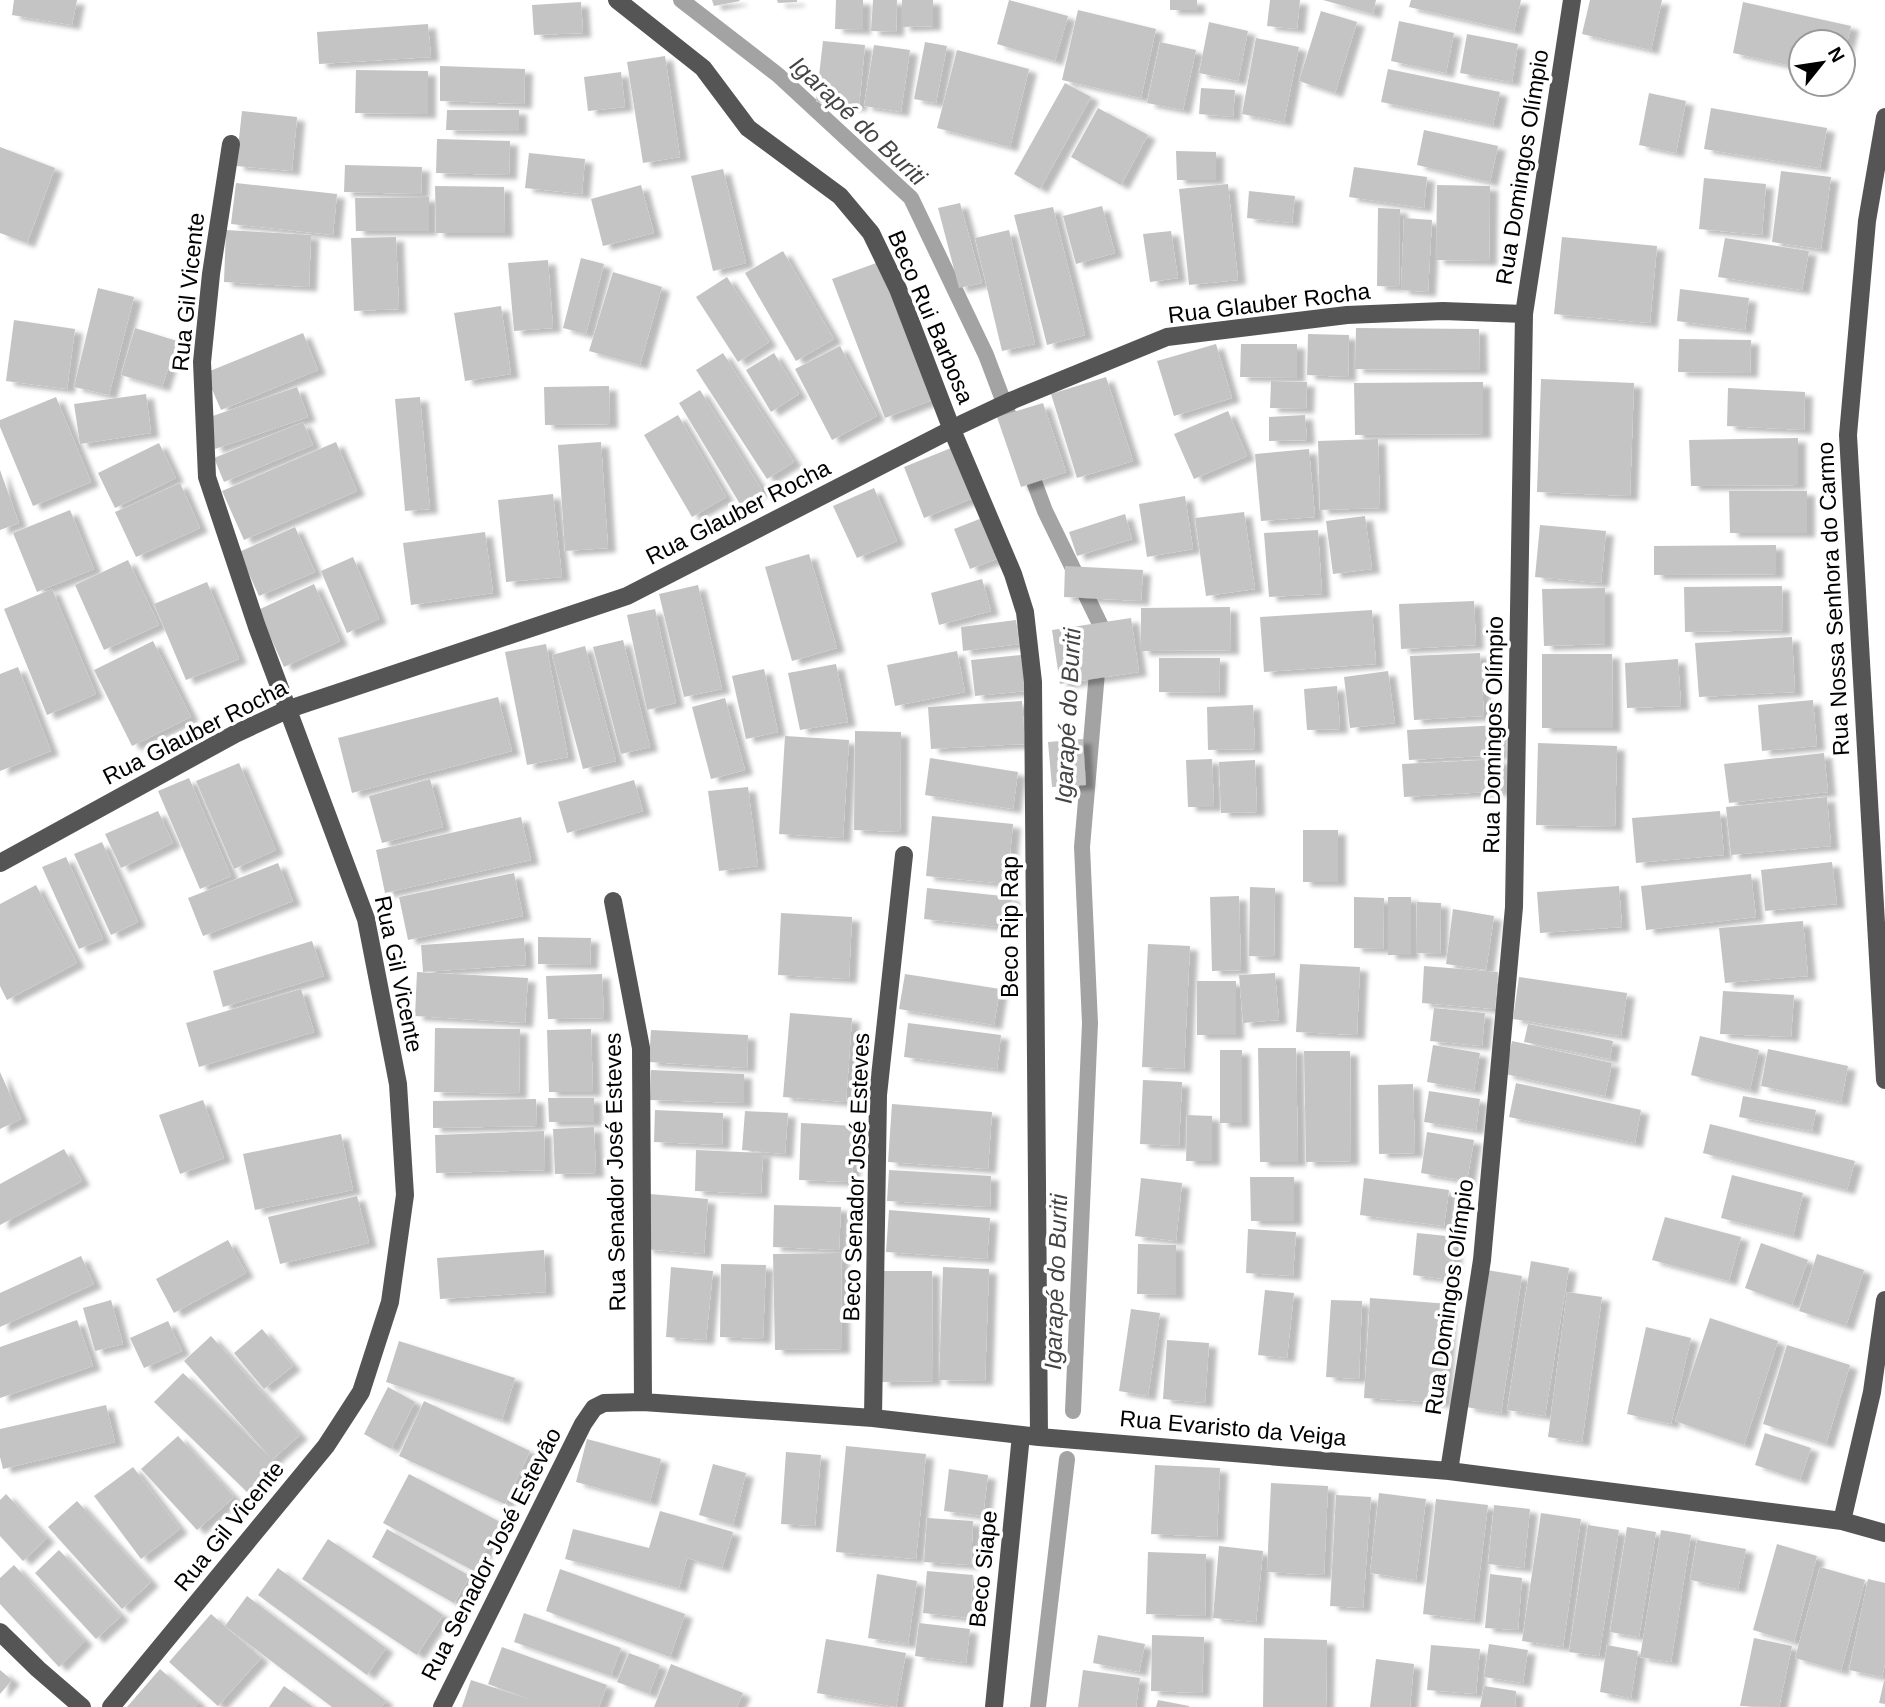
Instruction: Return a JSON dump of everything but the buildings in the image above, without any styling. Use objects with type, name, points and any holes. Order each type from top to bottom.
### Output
[{"type":"street","name":"Beco Rui Barbosa","points":[[617,0],[704,68],[748,128],[840,196],[871,233],[957,427]]},
{"type":"street","name":"Rua Domingos Olímpio","points":[[1449,1471],[1482,1260],[1514,907],[1524,314],[1572,0]]},
{"type":"street","name":"Rua Nossa Senhora do Carmo","points":[[1885,117],[1867,221],[1848,436],[1885,1080]]},
{"type":"street","name":"Rua Gil Vicente","points":[[111,1707],[326,1446],[361,1392],[390,1302],[405,1195],[397,1084],[366,919],[240,581],[207,477],[202,362],[211,274],[231,144]]},
{"type":"street","name":"Rua Glauber Rocha","points":[[0,863],[235,734],[289,709],[627,596],[1013,400],[1167,337],[1347,315],[1443,311],[1524,314]]},
{"type":"street","name":"Beco Rip Rap","points":[[957,427],[1025,612],[1033,682],[1030,1436]]},
{"type":"street","name":"Beco Senador José Esteves","points":[[873,1419],[878,1094],[904,855]]},
{"type":"street","name":"Rua Senador José Esteves","points":[[613,901],[641,1048],[643,1402]]},
{"type":"street","points":[[1842,1521],[1872,1392],[1885,1300]]},
{"type":"street","name":"Rua Evaristo da Veiga","points":[[583,1424],[594,1408],[604,1403],[643,1402],[873,1419],[1030,1436],[1449,1471],[1842,1521],[1885,1533]]},
{"type":"street","name":"Rua Senador José Estevão","points":[[442,1707],[583,1424]]},
{"type":"street","name":"Beco Siape","points":[[994,1707],[1030,1436]]},
{"type":"street","points":[[0,1632],[82,1707]]},
{"type":"waterway","name":"Igarapé do Buriti","points":[[681,0],[778,75],[911,198],[986,355],[1009,416]]},
{"type":"waterway","name":"Igarapé do Buriti","points":[[1027,463],[1045,511],[1101,626],[1082,847],[1090,1023],[1073,1411]]},
{"type":"waterway","name":"Igarapé do Buriti","points":[[1038,1707],[1067,1459]]}]
